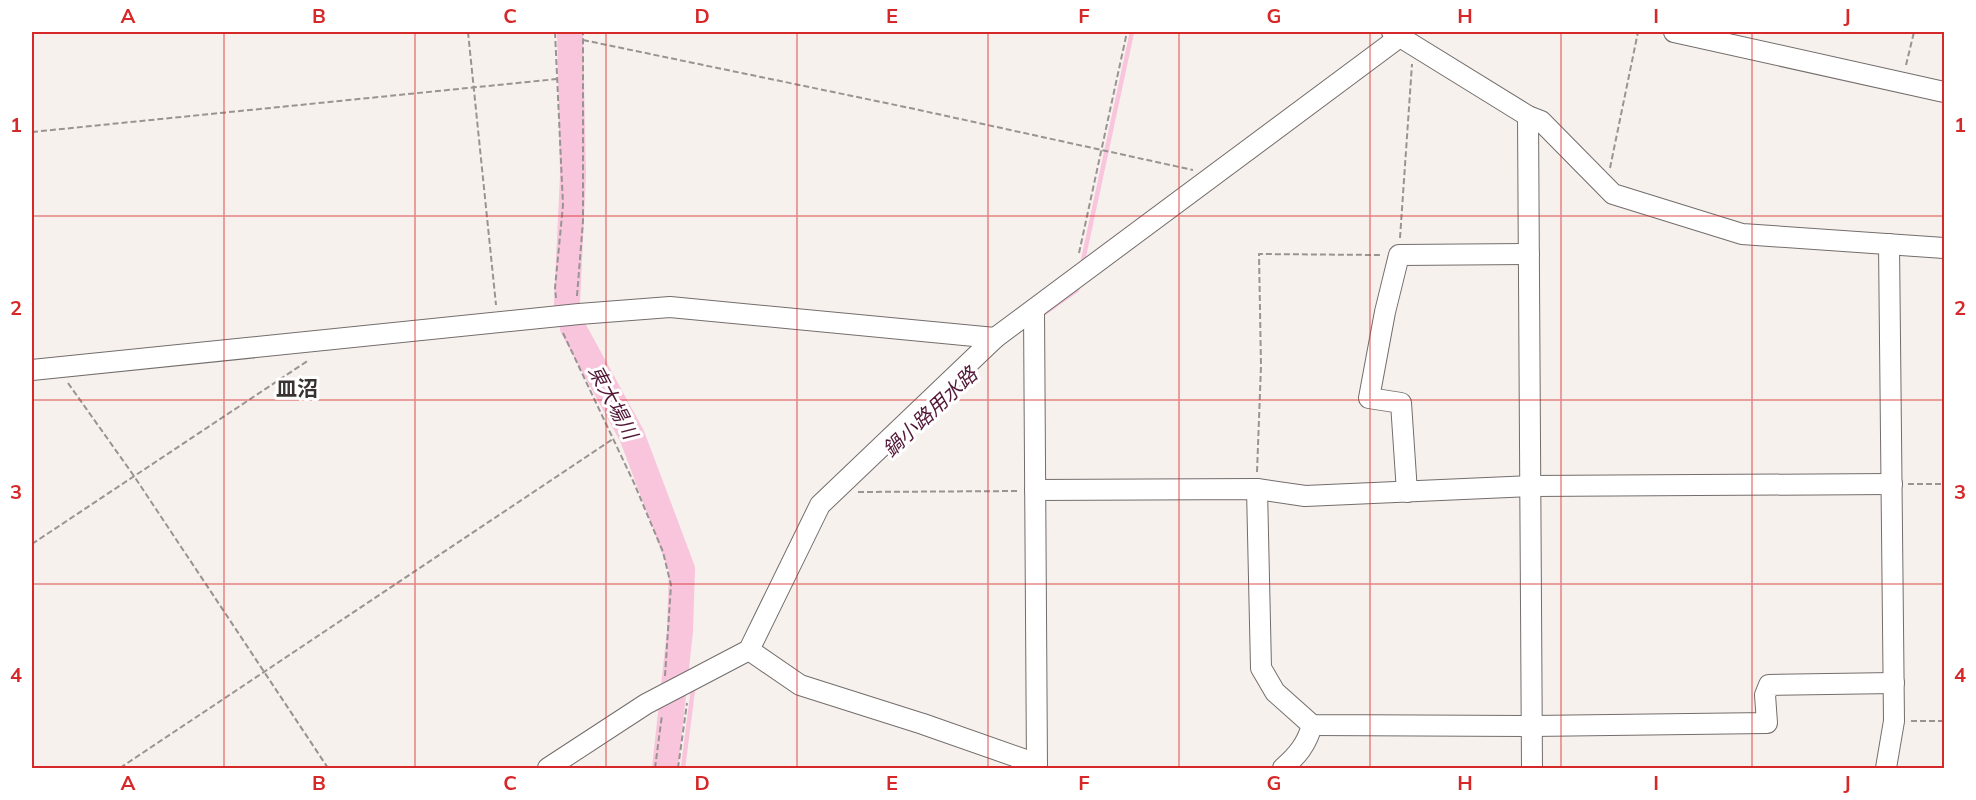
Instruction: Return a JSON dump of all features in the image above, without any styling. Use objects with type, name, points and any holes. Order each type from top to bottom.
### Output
[{"type":"street","points":[[1674,32],[1944,92]]},
{"type":"street","points":[[548,768],[664,694],[749,650],[820,505],[995,338],[1210,177],[1405,37],[1528,116],[1541,121],[1613,194],[1742,234],[1944,248]]},
{"type":"street","points":[[1528,116],[1532,768]]},
{"type":"street","points":[[1886,768],[1894,721],[1889,244]]},
{"type":"street","points":[[1407,492],[1401,403],[1369,398],[1385,312],[1399,255],[1529,254]]},
{"type":"street","points":[[32,370],[579,314],[670,307],[995,338]]},
{"type":"street","points":[[749,650],[800,685],[923,724],[1036,766],[1034,310]]},
{"type":"street","points":[[1035,490],[1257,489],[1305,496],[1531,486],[1892,484]]},
{"type":"street","points":[[1257,489],[1261,668],[1275,692],[1312,725],[1532,726],[1767,723],[1765,695],[1769,685],[1894,683]]},
{"type":"street","points":[[1283,768],[1299,754],[1310,735],[1312,725]]},
{"type":"path","points":[[468,32],[498,323]]},
{"type":"path","points":[[555,32],[563,205],[555,288],[558,317],[567,342],[663,552],[671,585],[664,694],[655,768]]},
{"type":"path","points":[[579,314],[577,292],[583,221],[583,32]]},
{"type":"path","points":[[1074,279],[1127,32]]},
{"type":"path","points":[[1602,183],[1609,175],[1638,32]]},
{"type":"path","points":[[1903,83],[1914,32]]},
{"type":"path","points":[[1257,489],[1261,366],[1259,254],[1399,255],[1405,37]]},
{"type":"path","points":[[583,40],[1191,169],[1210,177]]},
{"type":"path","points":[[32,132],[557,80]]},
{"type":"path","points":[[32,544],[311,358]]},
{"type":"path","points":[[57,367],[134,476],[328,768]]},
{"type":"path","points":[[120,768],[613,439]]},
{"type":"path","points":[[1892,484],[1944,484]]},
{"type":"path","points":[[834,492],[1035,490]]},
{"type":"path","points":[[678,768],[690,681]]},
{"type":"path","points":[[1894,721],[1944,721]]},
{"type":"waterway","name":"東大場川","points":[[570,32],[573,175],[567,303],[573,328],[632,436],[682,569],[680,631],[665,768]]},
{"type":"waterway","name":"鍋小路用水路","points":[[1082,265],[1132,32]]},
{"type":"waterway","name":"鍋小路用水路","points":[[1039,317],[1077,290],[1078,285]]},
{"type":"waterway","name":"鍋小路用水路","points":[[683,768],[693,689],[696,687]]},
{"type":"district","name":"皿沼","points":[[297,389]]}]
